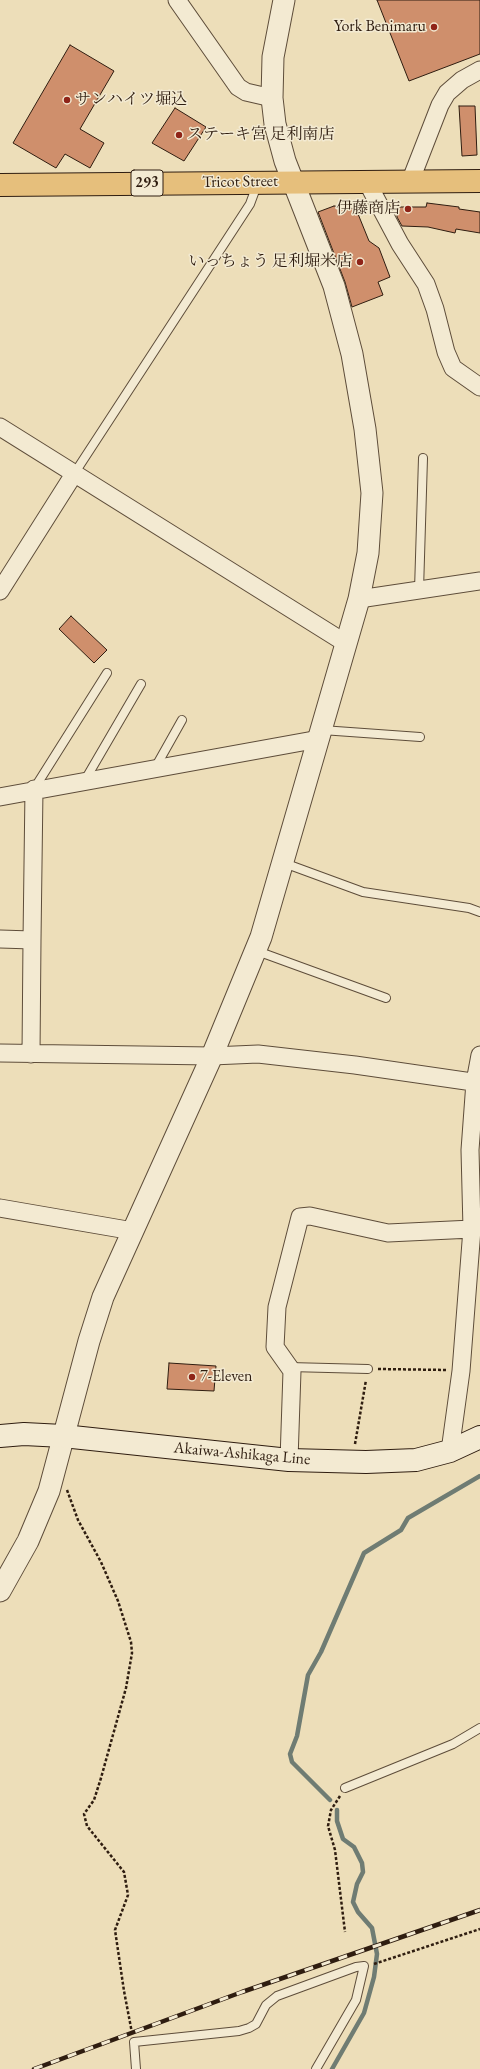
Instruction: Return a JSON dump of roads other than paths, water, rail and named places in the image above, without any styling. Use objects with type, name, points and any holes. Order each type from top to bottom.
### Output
[{"type":"highway","name":"Tricot Street","points":[[0,185],[480,181]]},
{"type":"main road","name":"Akaiwa-Ashikaga Line","points":[[0,1436],[24,1434],[63,1436],[289,1460],[352,1462],[416,1460],[450,1451],[480,1437]]},
{"type":"street","points":[[177,0],[238,87],[246,92],[272,98]]},
{"type":"street","points":[[0,1591],[28,1541],[49,1491],[89,1341],[103,1297],[212,1056],[256,951],[284,862],[359,599],[368,553],[372,493],[365,429],[352,354],[334,286],[281,149],[272,98],[273,58],[284,0]]},
{"type":"street","points":[[410,182],[447,93],[462,80],[480,70]]},
{"type":"street","points":[[367,182],[400,244],[426,284],[435,309],[446,352],[453,368],[480,387]]},
{"type":"street","points":[[0,427],[346,644]]},
{"type":"street","points":[[0,591],[74,474]]},
{"type":"street","points":[[359,599],[480,581]]},
{"type":"street","points":[[0,797],[34,789],[155,768],[320,734]]},
{"type":"street","points":[[31,1054],[34,789]]},
{"type":"street","points":[[0,940],[32,940]]},
{"type":"street","points":[[0,1053],[212,1056],[258,1054],[355,1065],[477,1083]]},
{"type":"street","points":[[450,1451],[461,1371],[472,1229],[470,1150],[480,1055]]},
{"type":"street","points":[[0,1208],[133,1231]]},
{"type":"street","points":[[289,1460],[292,1371],[275,1347],[277,1307],[300,1217],[310,1216],[388,1233],[472,1229]]},
{"type":"lane","points":[[74,474],[250,204],[258,182]]},
{"type":"lane","points":[[419,590],[423,458]]},
{"type":"lane","points":[[34,789],[107,673]]},
{"type":"lane","points":[[85,780],[141,684]]},
{"type":"lane","points":[[155,768],[182,720]]},
{"type":"lane","points":[[320,734],[420,737]]},
{"type":"lane","points":[[284,862],[363,892],[469,908],[480,912]]},
{"type":"lane","points":[[256,951],[386,998]]},
{"type":"lane","points":[[289,1368],[368,1369]]},
{"type":"lane","points":[[345,1788],[454,1744],[480,1728]]},
{"type":"lane","points":[[136,2069],[134,2042],[239,2031],[249,2028],[256,2024],[266,2005],[277,1996],[356,1967],[364,1966],[356,2000],[316,2069]]},
{"type":"waterway","points":[[330,1800],[292,1762],[290,1754],[297,1736],[308,1675],[321,1652],[364,1553],[401,1530],[408,1518],[480,1476]]},
{"type":"waterway","points":[[332,2069],[364,2013],[374,1977],[377,1954],[372,1928],[358,1912],[353,1902],[357,1884],[363,1872],[362,1863],[354,1847],[343,1839],[337,1821],[337,1810]]},
{"type":"railway","points":[[34,2069],[242,1992],[480,1910]]},
{"type":"place","name":"York Benimaru","points":[[434,27]]},
{"type":"place","name":"サンハイツ堀込","points":[[67,100]]},
{"type":"place","name":"ステーキ宮 足利南店","points":[[179,135]]},
{"type":"place","name":"伊藤商店","points":[[408,209]]},
{"type":"place","name":"いっちょう 足利堀米店","points":[[360,262]]},
{"type":"place","name":"7-Eleven","points":[[192,1377]]}]
